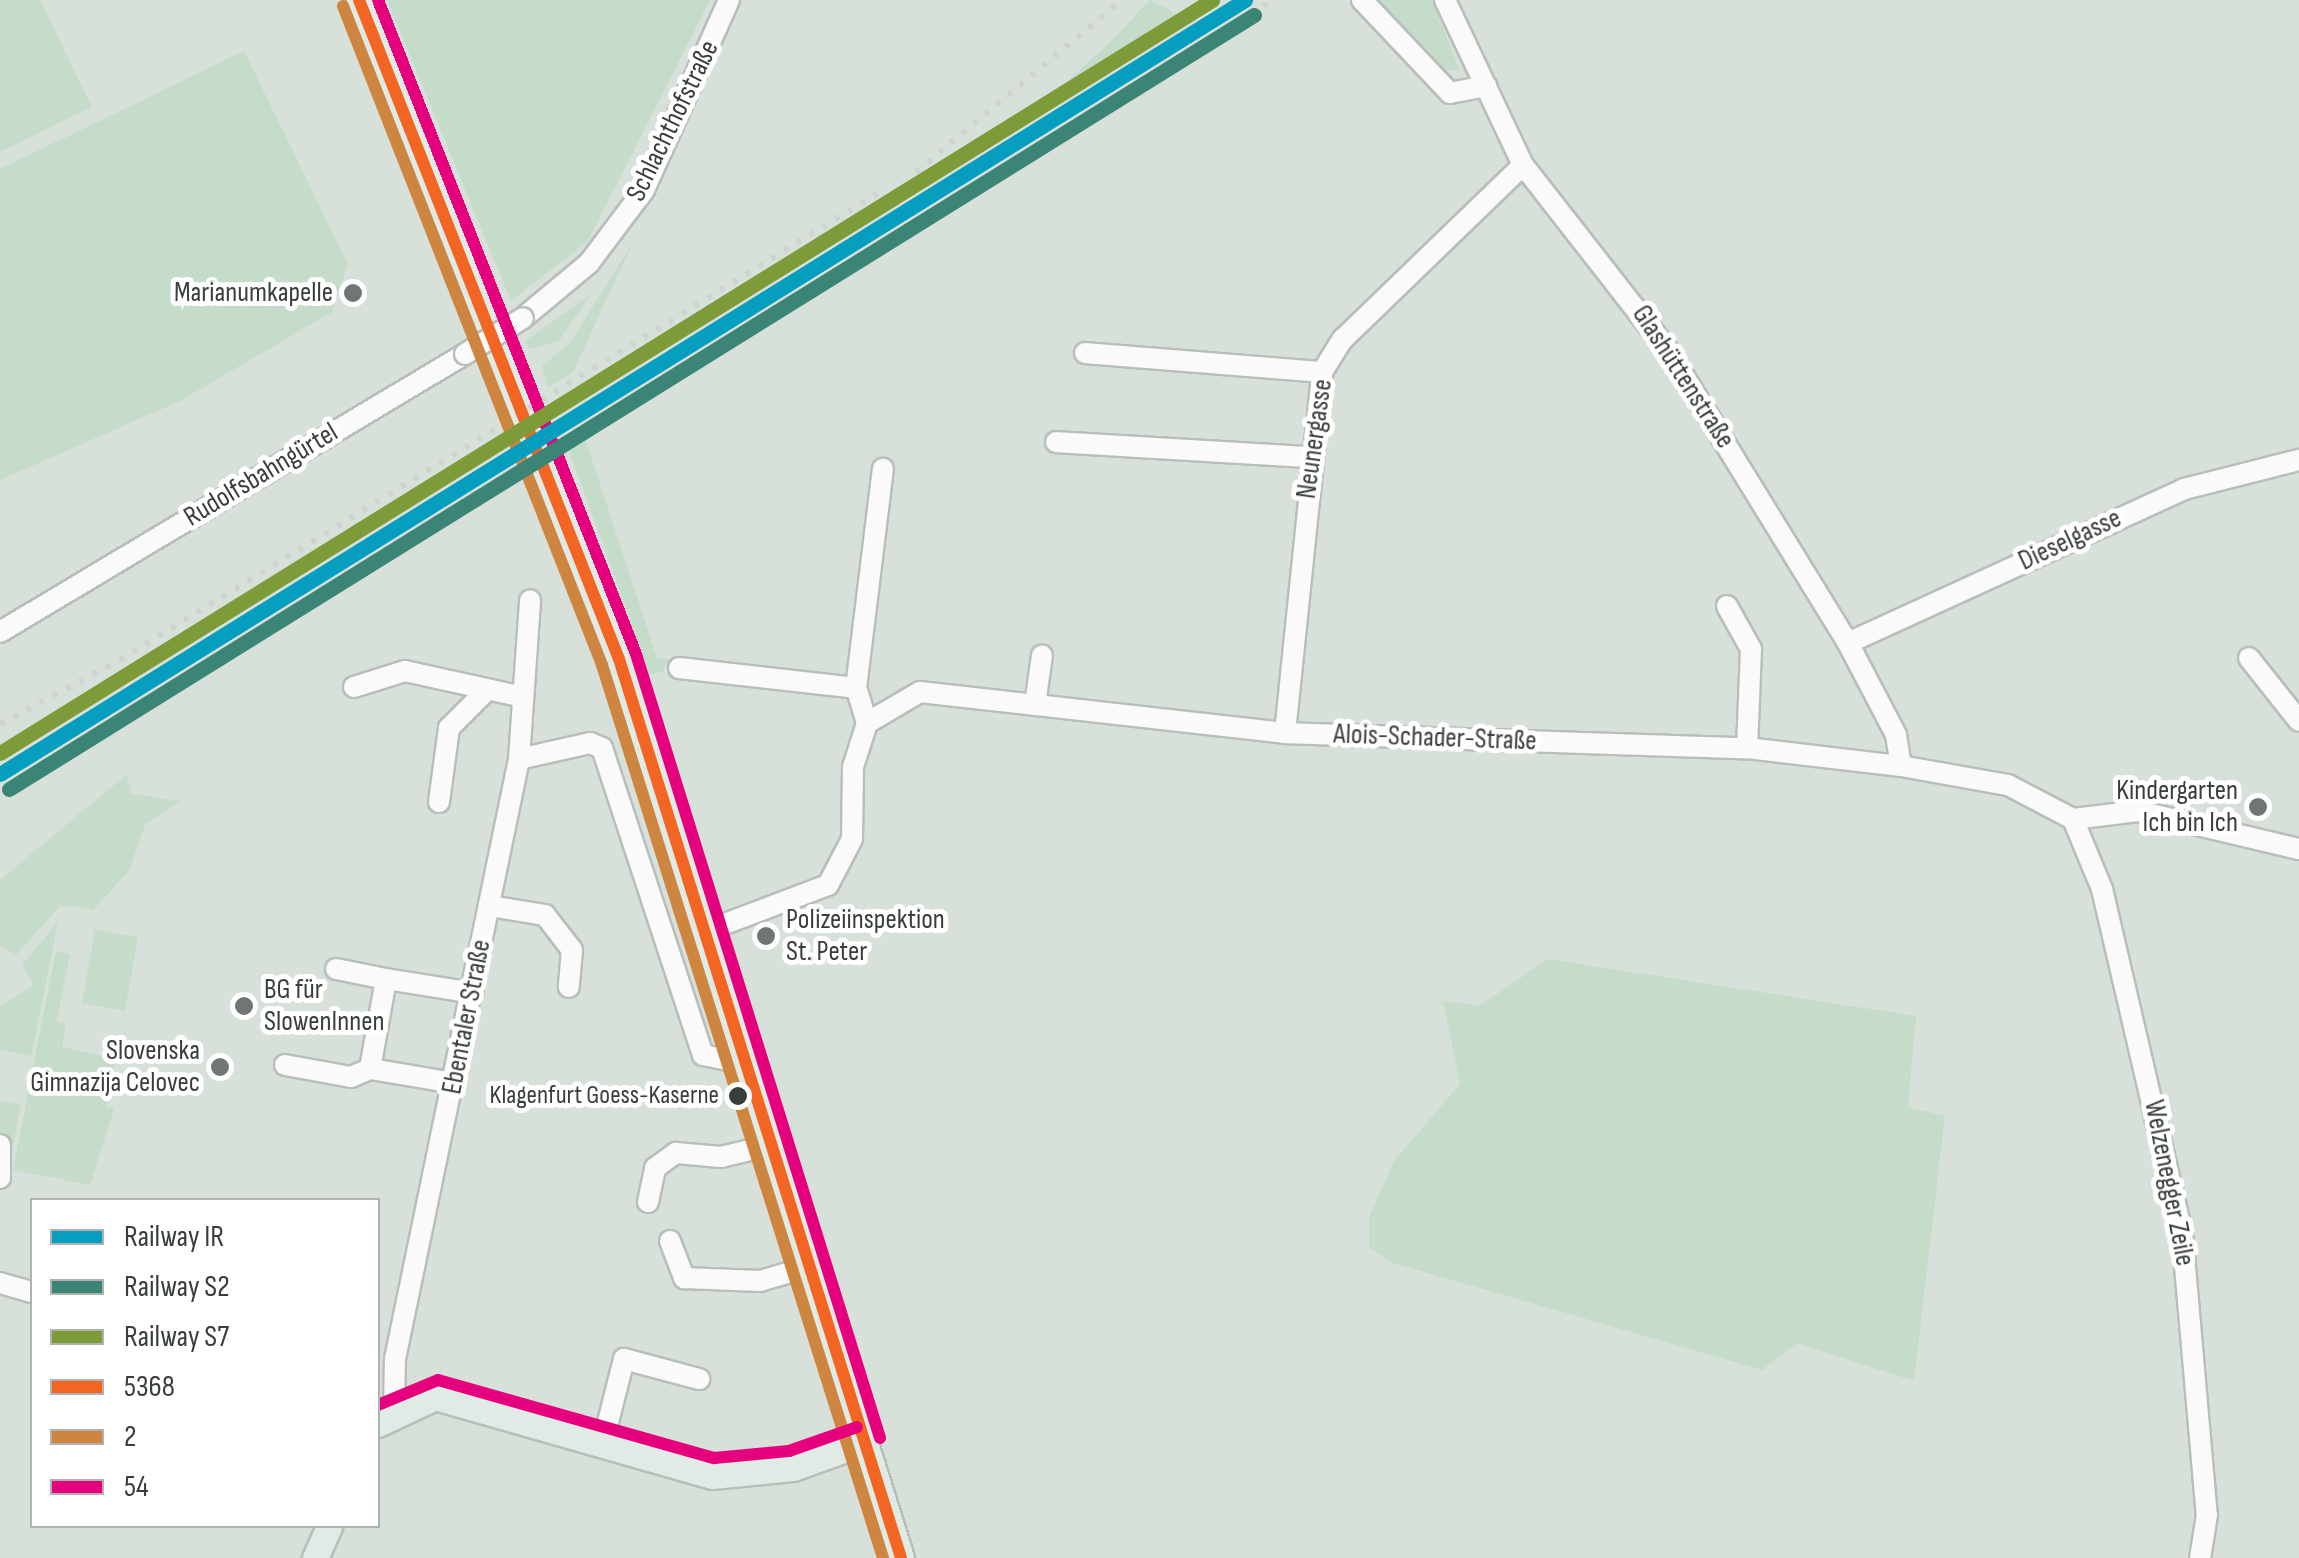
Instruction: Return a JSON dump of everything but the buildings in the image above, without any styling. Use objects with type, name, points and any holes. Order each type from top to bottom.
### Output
[{"type":"main road","points":[[360,0],[619,659],[901,1558]]},
{"type":"main road","points":[[383,1410],[435,1397],[466,1402],[602,1446],[730,1476],[794,1468],[864,1443]]},
{"type":"main road","points":[[316,1558],[328,1528]]},
{"type":"street","name":"Schlachthofstraße","points":[[522,318],[589,264],[644,190],[729,0]]},
{"type":"street","points":[[1362,0],[1450,93],[1486,86]]},
{"type":"street","name":"Glashüttenstraße","points":[[1446,0],[1523,165],[1667,349],[1848,643],[1896,735],[1901,766]]},
{"type":"street","name":"Neunergasse","points":[[1285,733],[1310,457],[1322,372],[1343,340],[1523,165]]},
{"type":"street","name":"Rudolfsbahngürtel","points":[[0,632],[522,318]]},
{"type":"street","points":[[1085,353],[1322,372]]},
{"type":"street","points":[[1056,442],[1310,457]]},
{"type":"street","name":"Dieselgasse","points":[[1848,643],[2184,489],[2299,460]]},
{"type":"street","points":[[706,931],[808,896],[843,868],[853,767],[868,724],[856,688],[882,468]]},
{"type":"street","name":"Ebentaler Straße","points":[[383,1410],[454,1083],[518,759],[530,600]]},
{"type":"street","points":[[1726,606],[1751,649],[1746,748]]},
{"type":"street","points":[[1035,705],[1042,656]]},
{"type":"street","points":[[2249,658],[2299,721]]},
{"type":"street","points":[[679,668],[856,688]]},
{"type":"street","points":[[354,687],[405,671],[523,698]]},
{"type":"street","points":[[439,802],[449,728],[486,691]]},
{"type":"street","name":"Alois-Schader-Straße","points":[[868,724],[920,692],[1285,733],[1746,748],[1901,766],[2008,785],[2073,819]]},
{"type":"street","points":[[518,759],[602,748],[703,1055],[747,1064]]},
{"type":"street","points":[[2073,819],[2138,811],[2299,849]]},
{"type":"street","name":"Welzenegger Zeile","points":[[2073,819],[2102,889],[2182,1232],[2207,1516],[2200,1558]]},
{"type":"street","points":[[490,906],[544,916],[572,950],[569,987]]},
{"type":"street","points":[[336,970],[472,993]]},
{"type":"street","points":[[370,1069],[386,979]]},
{"type":"street","points":[[285,1064],[350,1077],[370,1069],[454,1083]]},
{"type":"street","points":[[648,1202],[656,1168],[676,1153],[721,1157],[771,1144]]},
{"type":"street","points":[[0,1145],[0,1178]]},
{"type":"street","points":[[670,1241],[684,1278],[760,1281],[808,1267]]},
{"type":"street","points":[[0,1283],[30,1291]]},
{"type":"street","points":[[602,1446],[624,1358],[699,1379]]},
{"type":"green space","points":[[0,0],[40,0],[92,107],[0,152]]},
{"type":"green space","points":[[387,0],[710,0],[588,241],[511,301]]},
{"type":"green space","points":[[1150,0],[1177,14],[1062,86],[1108,44]]},
{"type":"green space","points":[[1378,0],[1432,0],[1460,71],[1443,69]]},
{"type":"green space","points":[[244,51],[348,264],[332,312],[180,401],[0,480],[0,169]]},
{"type":"green space","points":[[633,242],[573,372],[548,387],[542,366],[570,343]]},
{"type":"green space","points":[[591,294],[559,341],[530,349],[525,341]]},
{"type":"green space","points":[[584,435],[657,658],[670,659],[663,671],[650,674],[567,445]]},
{"type":"green space","points":[[127,774],[131,794],[180,801],[145,825],[129,871],[93,910],[61,905],[16,955],[0,945],[0,880]]},
{"type":"green space","points":[[58,922],[31,1056],[0,1050],[0,1006],[34,985],[22,965]]},
{"type":"green space","points":[[95,929],[138,937],[125,1011],[82,1003]]},
{"type":"green space","points":[[56,951],[70,954],[57,1021],[66,1023],[62,1047],[116,1059],[106,1107],[114,1109],[90,1185],[13,1170]]},
{"type":"green space","points":[[1548,959],[1916,1016],[1908,1107],[1945,1116],[1914,1381],[1797,1343],[1762,1370],[1393,1263],[1369,1247],[1369,1217],[1394,1161],[1460,1084],[1443,1001],[1479,1006]]},
{"type":"green space","points":[[0,1101],[21,1105],[12,1151],[0,1132]]},
{"type":"railway","points":[[916,172],[1122,0]]},
{"type":"railway","points":[[319,590],[1273,0]]},
{"type":"railway","points":[[0,724],[120,660],[878,193]]},
{"type":"rail line","name":"S7","points":[[0,753],[1212,0]]},
{"type":"rail line","name":"IR","points":[[0,774],[1245,0]]},
{"type":"rail line","name":"S2","points":[[9,789],[1254,15]]},
{"type":"transit line","name":"5368","points":[[359,0],[619,659],[901,1558]]},
{"type":"transit line","name":"54","points":[[378,0],[636,654],[880,1438]]},
{"type":"transit line","name":"2","points":[[343,6],[602,665],[883,1558]]},
{"type":"transit line","name":"54","points":[[380,1404],[438,1380],[714,1458],[789,1451],[857,1427]]},
{"type":"place","name":"Marianumkapelle","points":[[353,293]]},
{"type":"place","name":"Kindergarten Ich bin Ich","points":[[2258,807]]},
{"type":"place","name":"Polizeiinspektion St. Peter","points":[[766,936]]},
{"type":"place","name":"BG für SlowenInnen","points":[[244,1006]]},
{"type":"place","name":"Slovenska Gimnazija Celovec","points":[[220,1067]]},
{"type":"place","name":"Klagenfurt Goess-Kaserne","points":[[738,1096]]}]
